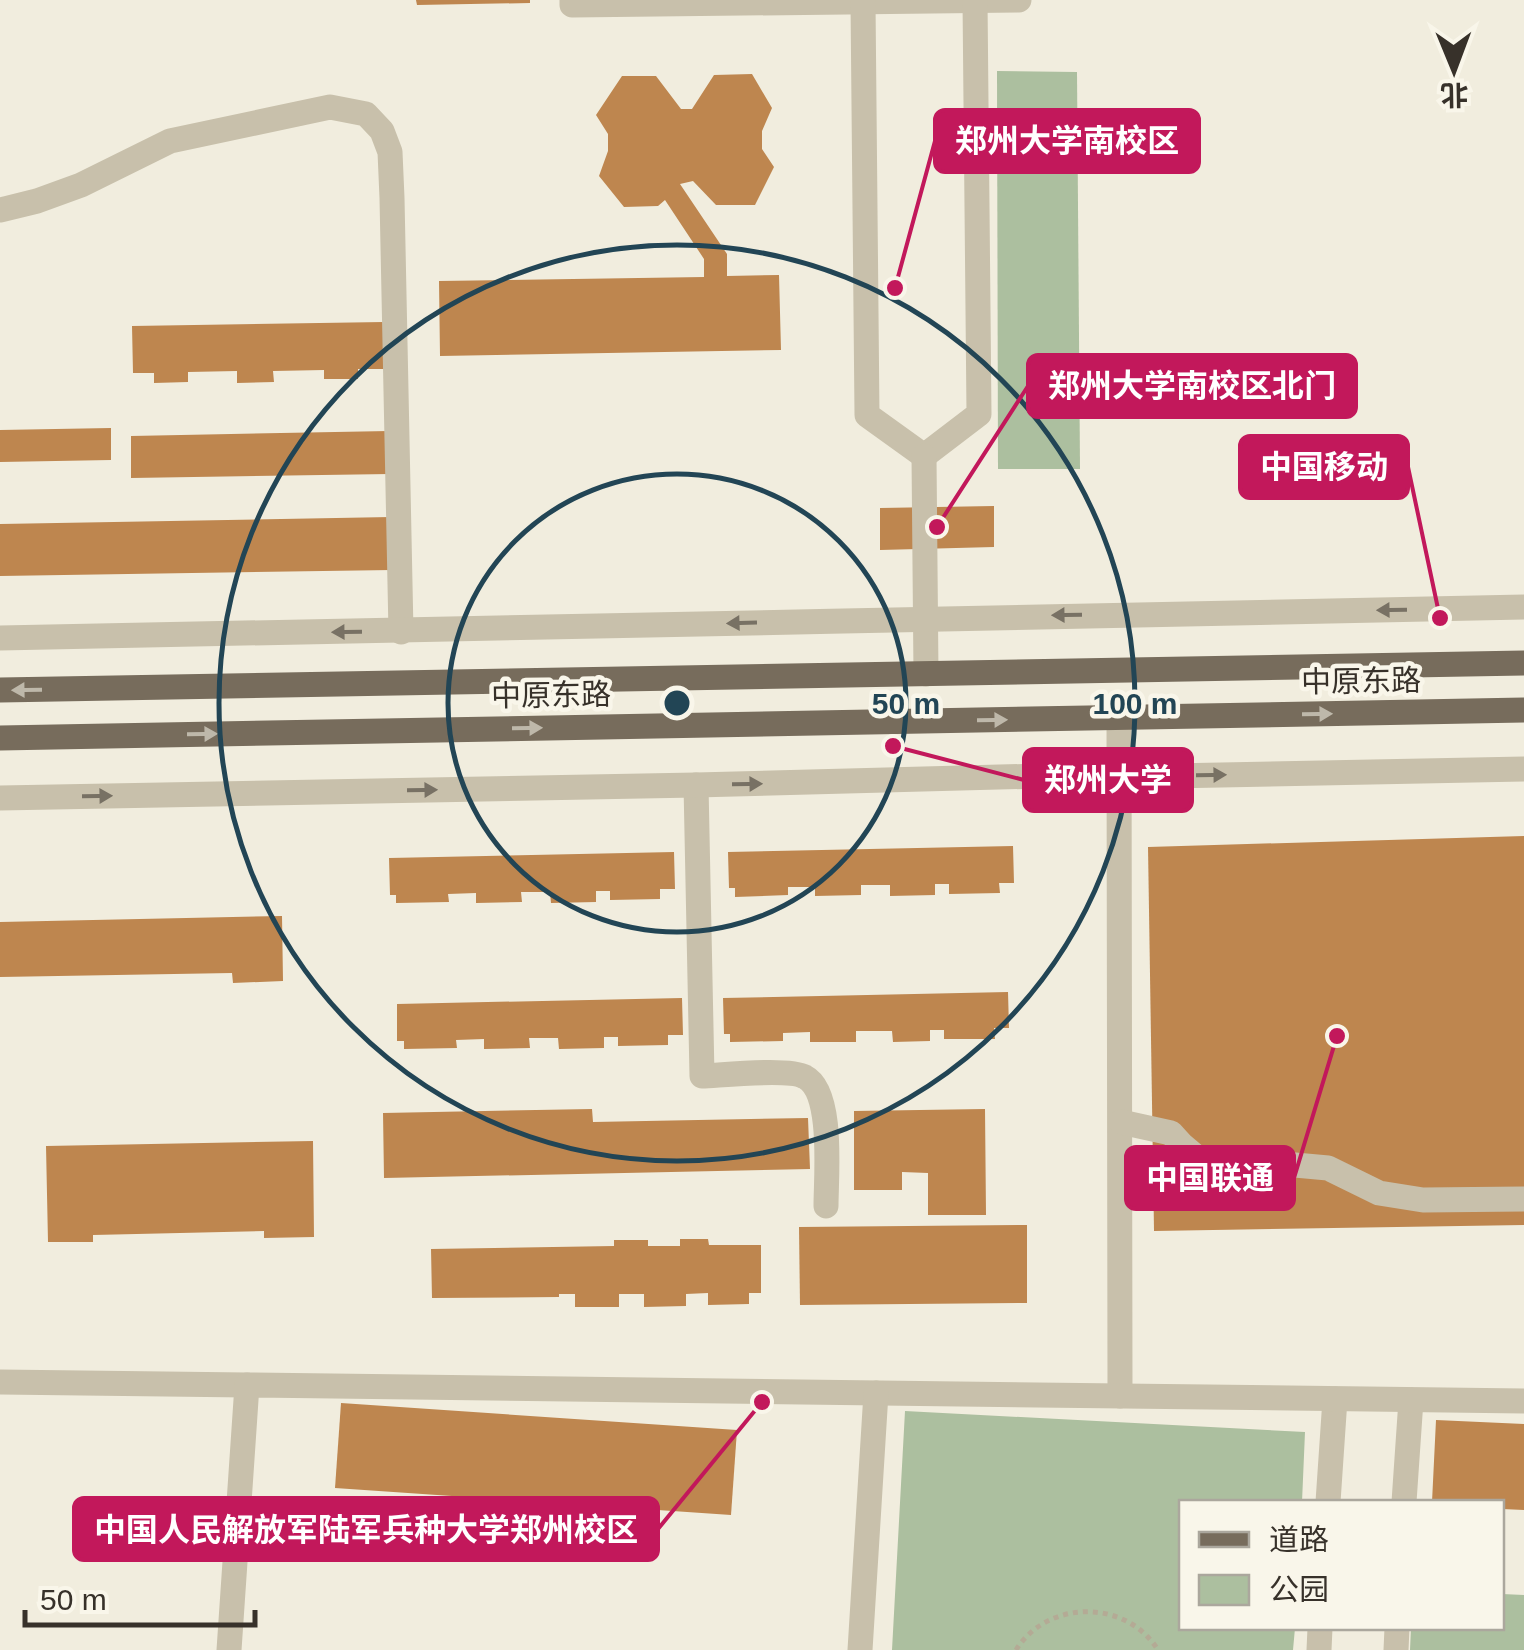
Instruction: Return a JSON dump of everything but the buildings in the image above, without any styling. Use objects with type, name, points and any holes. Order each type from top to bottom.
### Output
[{"type":"main road","name":"中原东路","points":[[0,690],[1524,663]]},
{"type":"main road","name":"中原东路","points":[[0,738],[1524,710]]},
{"type":"street","points":[[572,0],[572,5],[1019,0]]},
{"type":"street","points":[[924,456],[980,414],[975,0]]},
{"type":"street","points":[[863,2],[867,415],[924,456]]},
{"type":"street","points":[[0,210],[81,185],[170,141],[330,107],[366,114],[382,131],[390,152],[402,632]]},
{"type":"street","points":[[924,456],[926,674]]},
{"type":"street","points":[[0,638],[1524,608]]},
{"type":"street","points":[[1119,718],[1120,1396]]},
{"type":"street","points":[[0,798],[1524,769]]},
{"type":"street","points":[[696,785],[702,1076],[792,1073],[807,1078],[819,1090],[824,1107],[826,1206]]},
{"type":"street","points":[[1121,1122],[1171,1133],[1207,1166],[1295,1164],[1328,1168],[1379,1192],[1424,1200],[1524,1199]]},
{"type":"street","points":[[0,1382],[1524,1402]]},
{"type":"street","points":[[229,1650],[247,1385]]},
{"type":"street","points":[[860,1650],[876,1393]]},
{"type":"street","points":[[1328,1500],[1334,1399]]},
{"type":"street","points":[[1404,1500],[1410,1400]]},
{"type":"path","points":[[1016,1650],[1023,1639],[1046,1621],[1072,1612],[1101,1612],[1128,1621],[1150,1638],[1158,1650]]},
{"type":"green space","points":[[997,71],[1077,72],[1080,469],[998,469]]},
{"type":"green space","points":[[905,1411],[1305,1432],[1302,1500],[1179,1500],[1179,1630],[1295,1630],[1293,1650],[892,1650]]},
{"type":"green space","points":[[1504,1594],[1524,1595],[1524,1650],[1410,1650],[1411,1630],[1504,1630]]},
{"type":"place","name":"郑州大学南校区","points":[[895,288]]},
{"type":"place","name":"郑州大学南校区北门","points":[[937,527]]},
{"type":"place","name":"中国移动","points":[[1440,618]]},
{"type":"place","name":"郑州大学","points":[[893,746]]},
{"type":"place","name":"中国联通","points":[[1337,1036]]},
{"type":"place","name":"中国人民解放军陆军兵种大学郑州校区","points":[[762,1402]]}]
